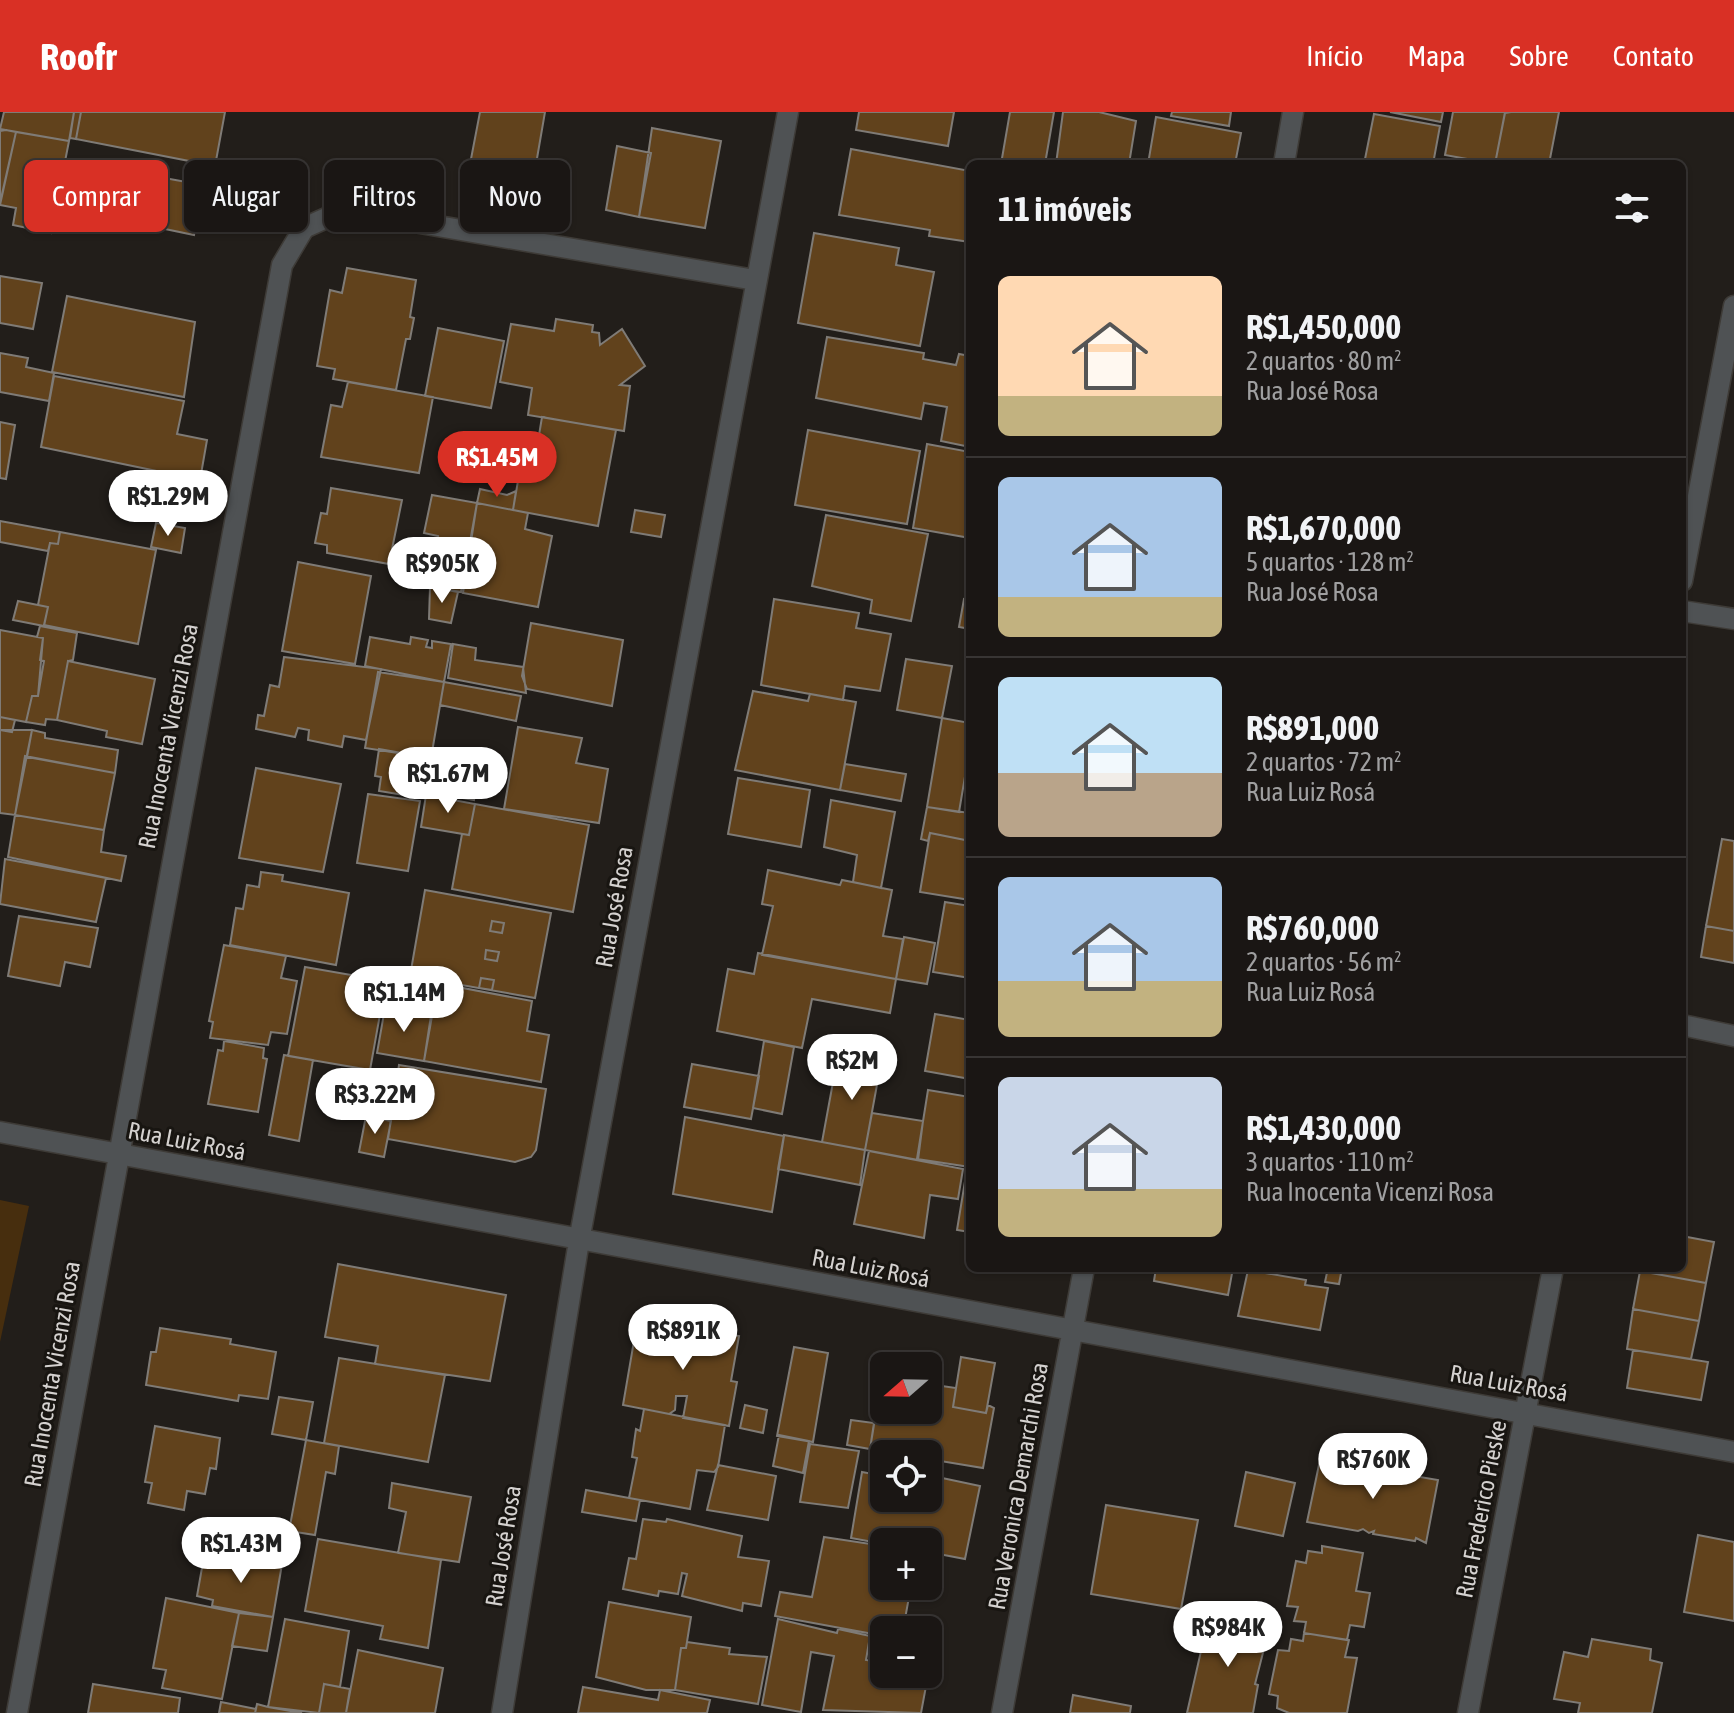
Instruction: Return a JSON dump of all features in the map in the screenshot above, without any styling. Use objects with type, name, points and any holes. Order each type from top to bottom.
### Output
[{"type":"street","name":"Rua José Rosa","points":[[502,1713],[579,1241],[788,112]]},
{"type":"street","points":[[1285,160],[1293,112]]},
{"type":"street","name":"Rua Inocenta Vicenzi Rosa","points":[[17,1713],[282,265],[304,228],[344,210],[755,280]]},
{"type":"street","points":[[1686,560],[1734,306]]},
{"type":"street","points":[[1686,612],[1734,619]]},
{"type":"street","points":[[1686,1026],[1734,1036]]},
{"type":"street","name":"Rua Luiz Rosá","points":[[0,1132],[1734,1452]]},
{"type":"street","name":"Rua Veronica Demarchi Rosa","points":[[1002,1713],[1083,1272]]},
{"type":"street","name":"Rua Frederico Pieske","points":[[1468,1713],[1552,1272]]},
{"type":"shaded area","points":[[0,1200],[29,1206],[0,1342]]},
{"type":"building","points":[[4,112],[74,112],[69,141],[0,129]]},
{"type":"building","points":[[74,112],[81,112],[76,139],[70,138]]},
{"type":"building","points":[[81,112],[225,112],[216,160],[184,160],[76,139]]},
{"type":"building","points":[[480,112],[545,112],[537,160],[471,159]]},
{"type":"building","points":[[859,112],[954,112],[948,146],[856,130]]},
{"type":"building","points":[[1010,112],[1054,112],[1046,160],[1002,160]]},
{"type":"building","points":[[1063,112],[1099,112],[1136,121],[1130,160],[1057,160]]},
{"type":"building","points":[[1172,112],[1231,112],[1229,126],[1171,116]]},
{"type":"building","points":[[1390,112],[1443,112],[1441,122]]},
{"type":"building","points":[[1453,112],[1505,112],[1496,160],[1445,155]]},
{"type":"building","points":[[1559,112],[1550,160],[1496,160],[1505,113]]},
{"type":"building","points":[[1374,114],[1440,126],[1434,160],[1365,160]]},
{"type":"building","points":[[1156,117],[1241,133],[1236,160],[1149,160]]},
{"type":"building","points":[[652,128],[721,141],[705,228],[639,217]]},
{"type":"building","points":[[0,131],[16,132],[0,203]]},
{"type":"building","points":[[16,132],[69,141],[65,160],[24,160],[24,227],[13,225],[16,208],[0,205]]},
{"type":"building","points":[[617,146],[651,153],[639,217],[606,210]]},
{"type":"building","points":[[851,149],[966,170],[966,241],[929,236],[930,230],[839,215]]},
{"type":"building","points":[[168,179],[184,182],[184,232],[195,232],[194,235],[168,230]]},
{"type":"building","points":[[814,233],[899,248],[896,265],[934,272],[920,346],[798,323]]},
{"type":"building","points":[[347,268],[416,280],[410,317],[414,318],[410,339],[406,339],[396,390],[333,379],[335,369],[317,366],[330,290],[342,293]]},
{"type":"building","points":[[0,276],[42,283],[33,329],[0,323]]},
{"type":"building","points":[[67,296],[195,322],[184,397],[52,372]]},
{"type":"building","points":[[556,319],[593,325],[592,332],[599,333],[600,345],[622,329],[645,366],[620,385],[630,386],[624,431],[528,415],[532,388],[500,382],[511,324],[554,331]]},
{"type":"building","points":[[438,328],[504,341],[491,408],[425,396]]},
{"type":"building","points":[[827,337],[924,353],[923,359],[956,365],[959,354],[966,355],[966,446],[941,441],[947,407],[924,403],[921,419],[816,398]]},
{"type":"building","points":[[0,353],[28,358],[26,367],[54,373],[49,401],[0,392]]},
{"type":"building","points":[[54,376],[184,401],[177,434],[207,440],[200,480],[41,447]]},
{"type":"building","points":[[348,382],[433,397],[419,473],[321,457],[331,405],[342,407]]},
{"type":"building","points":[[542,417],[616,430],[598,526],[513,510],[519,475],[532,478]]},
{"type":"building","points":[[0,422],[15,425],[6,479],[0,478]]},
{"type":"building","points":[[808,430],[920,451],[907,524],[795,505]]},
{"type":"building","points":[[927,444],[966,451],[966,537],[913,528]]},
{"type":"building","points":[[331,488],[402,500],[389,564],[327,553],[327,545],[315,543],[321,513],[327,514]]},
{"type":"building","points":[[480,489],[507,495],[516,491],[513,510],[477,503]]},
{"type":"building","points":[[432,495],[477,503],[461,592],[414,584],[422,542],[437,545],[438,536],[424,533]]},
{"type":"building","points":[[477,503],[528,513],[525,529],[552,536],[538,607],[463,593]]},
{"type":"building","points":[[635,510],[665,515],[661,537],[631,532]]},
{"type":"building","points":[[826,515],[928,534],[911,621],[870,613],[872,600],[812,586]]},
{"type":"building","points":[[0,521],[60,532],[58,544],[50,543],[48,551],[0,542]]},
{"type":"building","points":[[156,523],[185,528],[181,553],[151,547]]},
{"type":"building","points":[[60,532],[156,550],[138,644],[44,625],[48,607],[38,605],[50,543],[58,544]]},
{"type":"building","points":[[298,562],[371,576],[355,664],[282,651]]},
{"type":"building","points":[[430,587],[458,592],[451,623],[429,619]]},
{"type":"building","points":[[774,599],[859,613],[856,628],[891,634],[880,691],[845,686],[843,700],[761,685]]},
{"type":"building","points":[[964,599],[966,599],[966,628],[959,627]]},
{"type":"building","points":[[18,601],[48,607],[44,626],[13,620]]},
{"type":"building","points":[[531,623],[623,640],[612,706],[527,689],[522,676]]},
{"type":"building","points":[[40,626],[77,633],[73,660],[68,661],[57,720],[46,719],[45,725],[26,722],[32,696],[38,696],[44,661],[40,660],[43,638],[37,637]]},
{"type":"building","points":[[0,630],[43,638],[38,696],[32,696],[26,722],[0,717]]},
{"type":"building","points":[[370,637],[410,644],[411,637],[428,640],[426,647],[432,648],[432,641],[451,644],[444,682],[365,666]]},
{"type":"building","points":[[453,644],[476,648],[475,660],[523,667],[526,693],[448,678]]},
{"type":"building","points":[[284,657],[381,669],[366,740],[344,736],[342,747],[308,740],[309,730],[298,728],[295,737],[256,729],[258,715],[264,716],[270,685],[279,687]]},
{"type":"building","points":[[906,659],[952,666],[942,718],[897,710]]},
{"type":"building","points":[[68,661],[155,679],[142,744],[106,737],[107,731],[57,720]]},
{"type":"building","points":[[378,672],[444,682],[431,758],[365,748]]},
{"type":"building","points":[[444,682],[521,696],[516,721],[440,705]]},
{"type":"building","points":[[753,691],[808,701],[810,694],[856,702],[840,790],[735,770]]},
{"type":"building","points":[[0,717],[15,720],[12,732],[0,730]]},
{"type":"building","points":[[942,718],[966,722],[966,771],[959,812],[927,807]]},
{"type":"building","points":[[518,727],[582,738],[576,763],[608,769],[599,823],[504,809]]},
{"type":"building","points":[[0,730],[32,730],[15,815],[0,813]]},
{"type":"building","points":[[32,730],[45,733],[45,738],[118,750],[115,773],[27,757]]},
{"type":"building","points":[[379,749],[431,758],[423,798],[379,791],[381,777],[375,776]]},
{"type":"building","points":[[25,756],[115,773],[104,830],[15,815]]},
{"type":"building","points":[[430,761],[479,770],[474,800],[424,791]]},
{"type":"building","points":[[845,764],[906,774],[901,801],[840,790]]},
{"type":"building","points":[[256,768],[341,784],[323,872],[239,858]]},
{"type":"building","points":[[738,778],[810,790],[801,847],[728,834]]},
{"type":"building","points":[[368,794],[420,801],[408,871],[357,863]]},
{"type":"building","points":[[426,795],[475,804],[469,835],[421,827]]},
{"type":"building","points":[[831,800],[895,812],[881,888],[853,882],[857,855],[824,847]]},
{"type":"building","points":[[475,804],[589,825],[573,912],[452,889],[462,834],[469,835]]},
{"type":"building","points":[[927,807],[966,812],[966,840],[930,833],[928,841],[921,839]]},
{"type":"building","points":[[15,815],[104,830],[101,852],[126,856],[121,881],[8,857]]},
{"type":"building","points":[[930,833],[966,840],[966,899],[920,892]]},
{"type":"building","points":[[1722,839],[1734,841],[1734,931],[1706,926]]},
{"type":"building","points":[[5,859],[106,878],[96,922],[0,904]]},
{"type":"building","points":[[768,870],[840,885],[842,880],[892,890],[883,936],[903,939],[896,979],[762,955],[773,906],[762,904]]},
{"type":"building","points":[[261,872],[283,875],[282,881],[349,893],[336,965],[230,945],[236,908],[243,909],[247,885],[259,887]]},
{"type":"building","points":[[425,890],[551,913],[535,998],[410,976]]},
{"type":"building","points":[[945,902],[966,905],[966,977],[933,972]]},
{"type":"building","points":[[19,916],[98,928],[90,967],[65,962],[60,986],[8,976]]},
{"type":"building","points":[[492,921],[504,923],[502,933],[490,931]]},
{"type":"building","points":[[1706,926],[1734,931],[1734,963],[1701,957]]},
{"type":"building","points":[[904,937],[935,943],[927,984],[896,979]]},
{"type":"building","points":[[224,945],[286,956],[281,978],[297,981],[287,1034],[271,1032],[268,1045],[210,1038],[213,1022],[209,1021]]},
{"type":"building","points":[[486,950],[499,952],[497,961],[485,959]]},
{"type":"building","points":[[758,953],[896,979],[890,1013],[812,999],[802,1048],[717,1031],[728,969],[754,974]]},
{"type":"building","points":[[305,967],[386,981],[370,1070],[288,1056]]},
{"type":"building","points":[[481,978],[494,980],[492,990],[479,988]]},
{"type":"building","points":[[436,983],[532,1001],[527,1031],[549,1035],[541,1082],[424,1061]]},
{"type":"building","points":[[385,1008],[432,1016],[424,1061],[377,1053]]},
{"type":"building","points":[[935,1014],[966,1019],[966,1078],[925,1071]]},
{"type":"building","points":[[224,1041],[264,1048],[263,1058],[267,1059],[258,1112],[208,1104],[218,1050],[223,1051]]},
{"type":"building","points":[[764,1041],[794,1047],[782,1114],[753,1108]]},
{"type":"building","points":[[284,1055],[313,1060],[299,1141],[269,1135]]},
{"type":"building","points":[[838,1055],[881,1063],[865,1150],[822,1142]]},
{"type":"building","points":[[692,1064],[759,1076],[751,1119],[684,1107]]},
{"type":"building","points":[[399,1065],[546,1089],[536,1150],[531,1157],[515,1162],[388,1139]]},
{"type":"building","points":[[928,1090],[966,1096],[966,1166],[917,1159]]},
{"type":"building","points":[[872,1113],[923,1121],[918,1160],[865,1150]]},
{"type":"building","points":[[366,1116],[391,1121],[384,1157],[359,1152]]},
{"type":"building","points":[[685,1117],[784,1136],[772,1212],[673,1194]]},
{"type":"building","points":[[784,1135],[865,1150],[860,1185],[778,1169]]},
{"type":"building","points":[[869,1151],[963,1169],[958,1199],[930,1195],[924,1238],[854,1224]]},
{"type":"building","points":[[966,1175],[966,1231],[957,1230]]},
{"type":"building","points":[[1686,1237],[1714,1242],[1706,1283],[1646,1272],[1686,1272]]},
{"type":"building","points":[[338,1264],[506,1295],[490,1381],[375,1364],[378,1346],[325,1337]]},
{"type":"building","points":[[1155,1272],[1232,1272],[1228,1295],[1154,1281]]},
{"type":"building","points":[[1248,1272],[1306,1280],[1305,1285],[1328,1288],[1320,1330],[1238,1316]]},
{"type":"building","points":[[1327,1272],[1341,1272],[1339,1284],[1325,1282]]},
{"type":"building","points":[[1640,1272],[1706,1283],[1699,1321],[1633,1309]]},
{"type":"building","points":[[1633,1309],[1699,1321],[1691,1359],[1627,1349]]},
{"type":"building","points":[[654,1322],[739,1336],[731,1381],[737,1382],[729,1426],[683,1418],[687,1396],[676,1396],[675,1410],[669,1414],[623,1405],[635,1335]]},
{"type":"building","points":[[160,1328],[231,1339],[230,1344],[276,1352],[268,1399],[239,1395],[238,1401],[146,1385],[151,1352],[156,1352]]},
{"type":"building","points":[[794,1347],[828,1353],[813,1442],[777,1436]]},
{"type":"building","points":[[1633,1350],[1708,1362],[1701,1400],[1627,1388]]},
{"type":"building","points":[[961,1357],[995,1363],[986,1413],[953,1407]]},
{"type":"building","points":[[339,1358],[445,1375],[428,1462],[324,1443]]},
{"type":"building","points":[[942,1386],[956,1388],[953,1407],[986,1413],[988,1405],[994,1408],[983,1468],[942,1461],[942,1440],[871,1440],[874,1424],[942,1424]]},
{"type":"building","points":[[279,1397],[313,1402],[306,1440],[272,1434]]},
{"type":"building","points":[[745,1405],[767,1410],[763,1433],[740,1428]]},
{"type":"building","points":[[644,1409],[725,1425],[718,1467],[714,1472],[697,1470],[690,1509],[629,1498],[637,1458],[632,1457],[636,1429],[640,1431]]},
{"type":"building","points":[[851,1420],[874,1424],[870,1449],[847,1445]]},
{"type":"building","points":[[155,1426],[220,1438],[216,1469],[210,1468],[205,1494],[187,1491],[184,1510],[148,1503],[152,1483],[145,1482]]},
{"type":"building","points":[[779,1435],[809,1441],[803,1473],[773,1466]]},
{"type":"building","points":[[306,1440],[339,1446],[335,1474],[326,1472],[315,1535],[289,1531]]},
{"type":"building","points":[[810,1444],[859,1451],[848,1508],[800,1502]]},
{"type":"building","points":[[1320,1460],[1438,1480],[1426,1543],[1416,1538],[1415,1541],[1373,1534],[1374,1531],[1369,1533],[1363,1529],[1358,1531],[1307,1522]]},
{"type":"building","points":[[718,1465],[776,1476],[768,1520],[707,1510]]},
{"type":"building","points":[[862,1472],[870,1473],[870,1512],[942,1512],[942,1478],[980,1486],[965,1559],[942,1555],[942,1528],[870,1528],[870,1541],[851,1538]]},
{"type":"building","points":[[1246,1472],[1295,1483],[1283,1536],[1235,1526]]},
{"type":"building","points":[[392,1483],[471,1497],[459,1562],[398,1553],[406,1512],[389,1508]]},
{"type":"building","points":[[586,1490],[640,1500],[636,1521],[582,1512]]},
{"type":"building","points":[[1106,1505],[1198,1520],[1181,1609],[1091,1594]]},
{"type":"building","points":[[643,1519],[666,1522],[667,1519],[742,1536],[738,1557],[769,1561],[761,1606],[743,1603],[742,1611],[682,1596],[687,1574],[682,1573],[678,1594],[659,1591],[658,1596],[623,1589],[629,1558],[636,1559]]},
{"type":"building","points":[[255,1523],[289,1529],[282,1564],[249,1559]]},
{"type":"building","points":[[1698,1535],[1734,1542],[1734,1621],[1684,1612]]},
{"type":"building","points":[[824,1537],[870,1544],[870,1600],[908,1600],[906,1616],[870,1616],[870,1633],[775,1616],[780,1592],[812,1597]]},
{"type":"building","points":[[318,1539],[441,1560],[428,1648],[380,1639],[383,1626],[305,1611]]},
{"type":"building","points":[[1322,1546],[1363,1553],[1356,1591],[1370,1593],[1364,1627],[1350,1625],[1347,1640],[1304,1633],[1306,1622],[1294,1621],[1298,1607],[1287,1606],[1296,1561],[1306,1563],[1308,1551],[1322,1553]]},
{"type":"building","points":[[221,1554],[282,1564],[273,1617],[212,1606],[213,1600],[197,1596],[203,1562],[219,1565]]},
{"type":"building","points":[[166,1598],[239,1613],[222,1699],[162,1688],[166,1670],[153,1668]]},
{"type":"building","points":[[609,1602],[691,1617],[686,1648],[681,1648],[675,1690],[646,1690],[596,1677]]},
{"type":"building","points":[[239,1613],[273,1617],[267,1651],[232,1646]]},
{"type":"building","points":[[285,1619],[349,1631],[340,1687],[324,1684],[319,1713],[268,1707]]},
{"type":"building","points":[[778,1619],[837,1633],[838,1629],[870,1636],[866,1660],[870,1661],[870,1688],[926,1688],[921,1713],[823,1710],[834,1656],[811,1652],[801,1712],[762,1705]]},
{"type":"building","points":[[1208,1620],[1269,1629],[1255,1684],[1258,1685],[1253,1713],[1187,1713]]},
{"type":"building","points":[[1304,1633],[1349,1640],[1345,1657],[1357,1658],[1347,1713],[1289,1713],[1277,1708],[1278,1696],[1269,1694],[1278,1650],[1289,1651],[1291,1639],[1303,1641]]},
{"type":"building","points":[[1592,1639],[1651,1649],[1650,1660],[1662,1663],[1652,1713],[1578,1713],[1580,1703],[1554,1699],[1564,1652],[1588,1657]]},
{"type":"building","points":[[687,1642],[730,1648],[729,1654],[767,1657],[758,1704],[675,1690],[681,1648],[686,1648]]},
{"type":"building","points":[[358,1650],[443,1668],[435,1713],[346,1713]]},
{"type":"building","points":[[93,1684],[180,1698],[178,1713],[88,1713]]},
{"type":"building","points":[[324,1684],[350,1689],[346,1713],[319,1713]]},
{"type":"building","points":[[583,1687],[658,1700],[660,1690],[710,1700],[707,1713],[578,1713]]},
{"type":"building","points":[[1073,1695],[1131,1706],[1130,1713],[1070,1713]]},
{"type":"building","points":[[221,1702],[256,1709],[255,1713],[219,1713]]},
{"type":"building","points":[[257,1704],[268,1707],[302,1713],[255,1713]]}]
